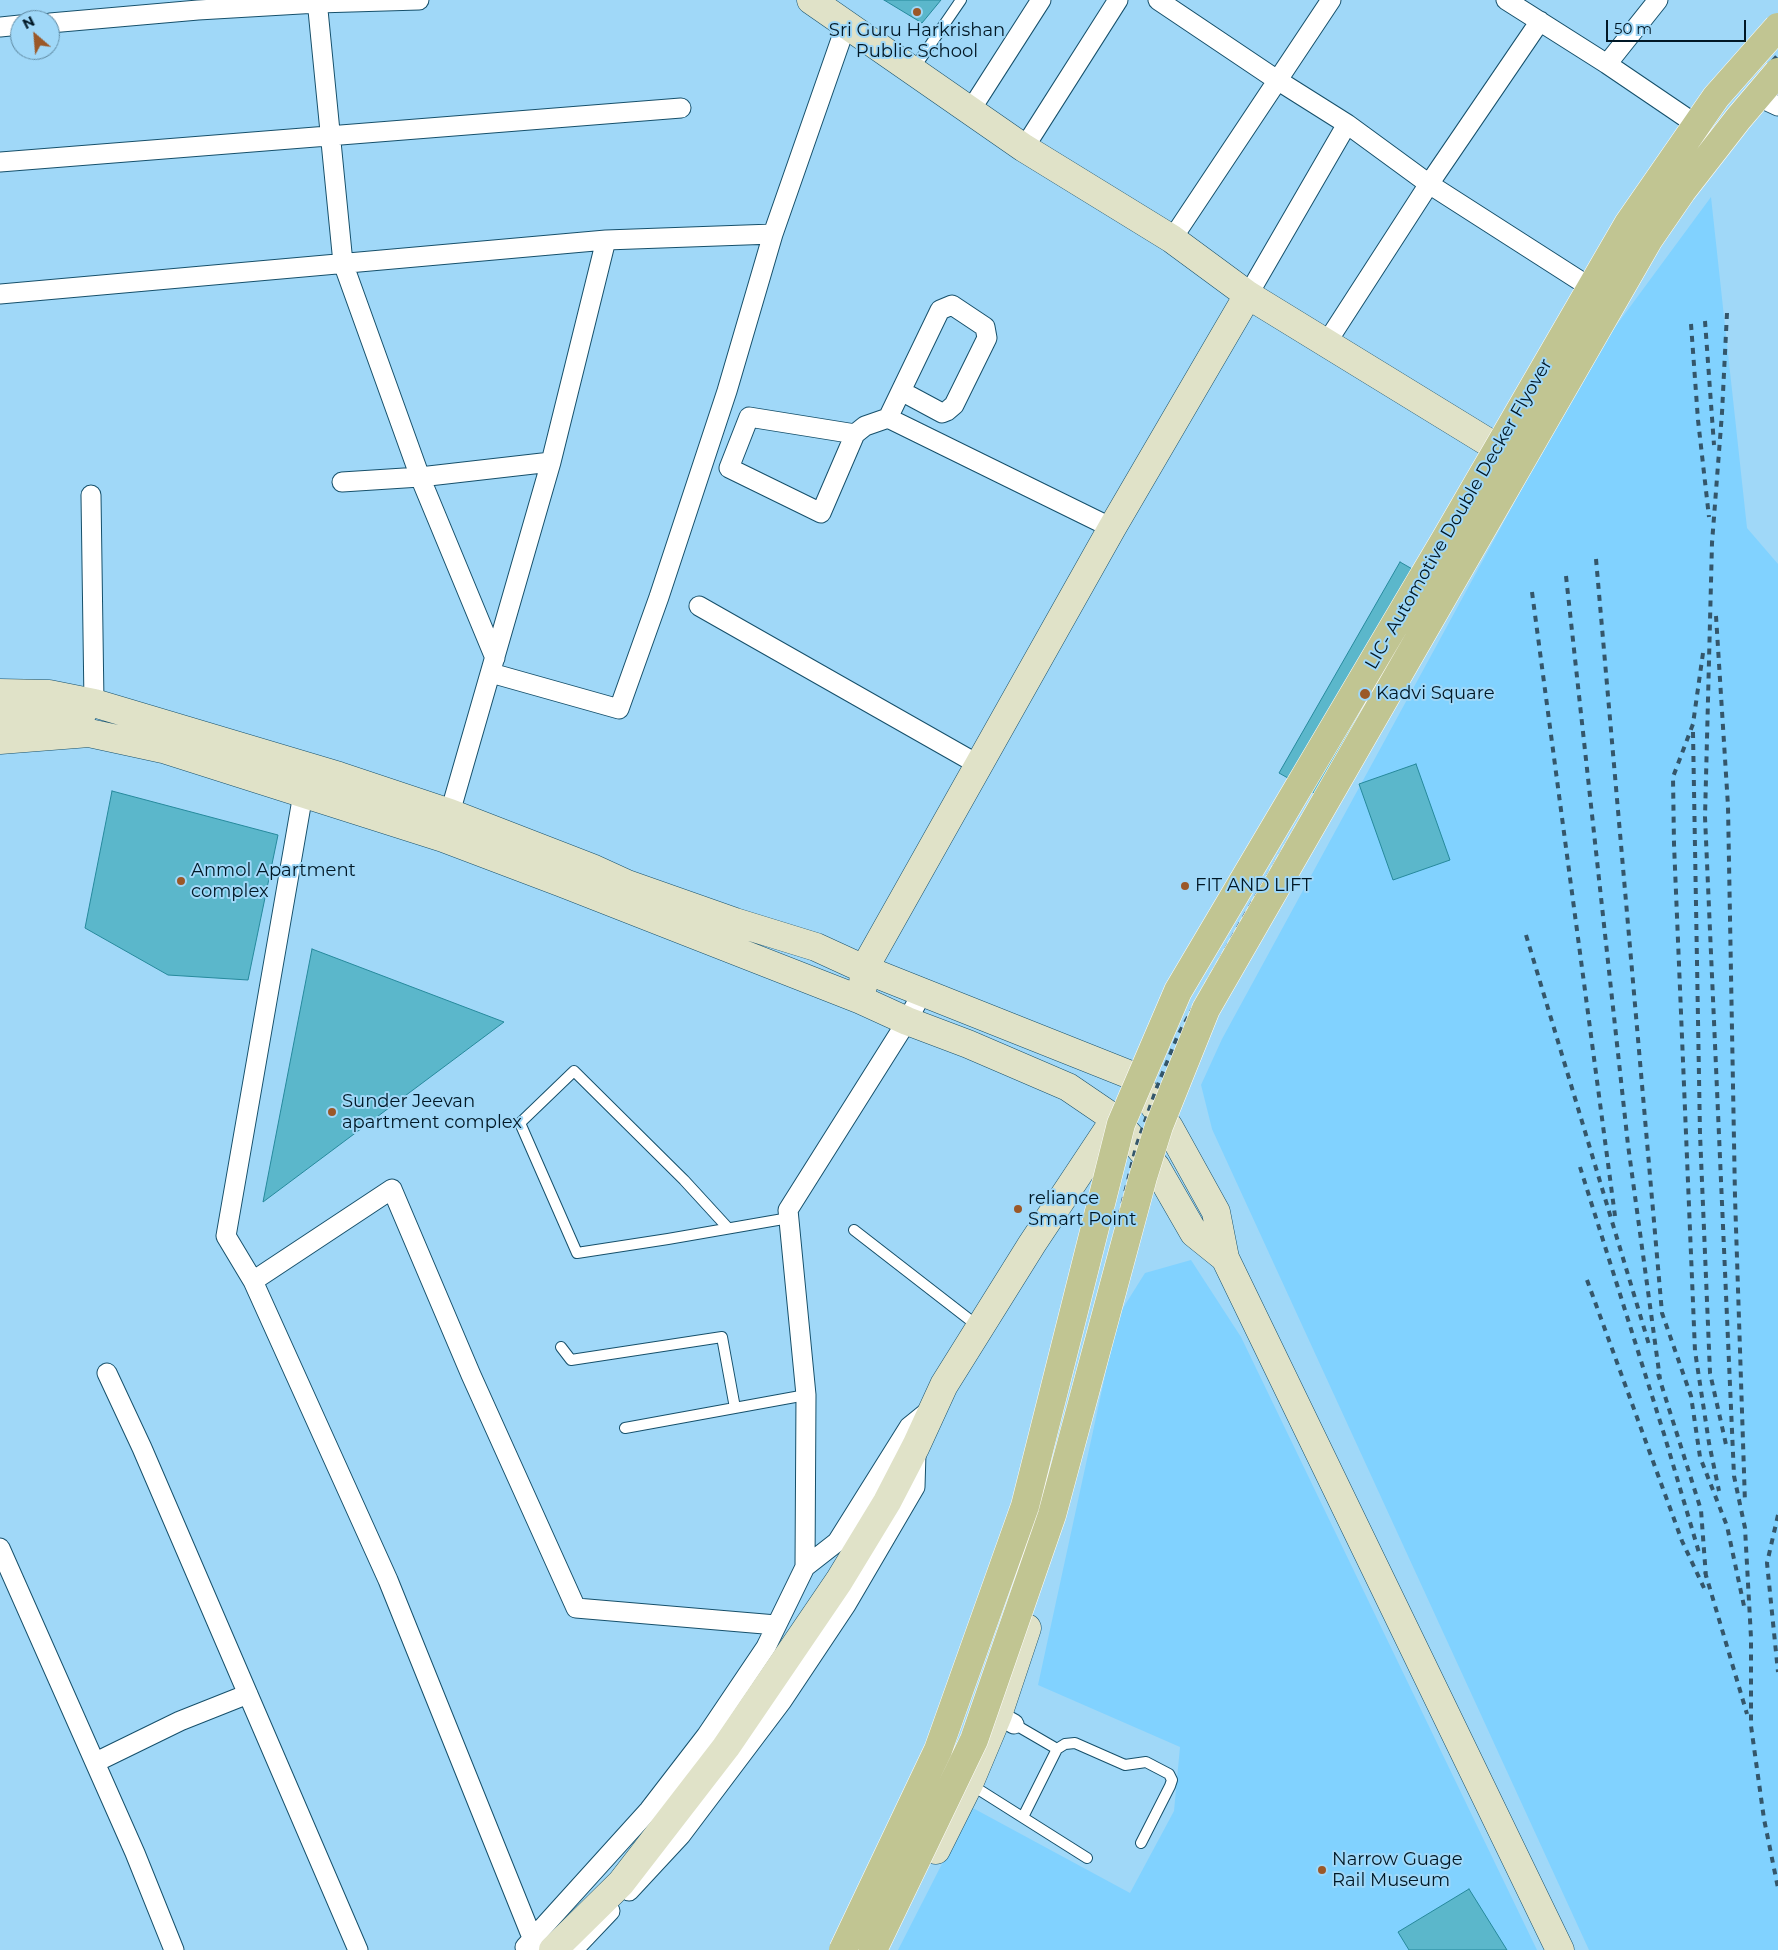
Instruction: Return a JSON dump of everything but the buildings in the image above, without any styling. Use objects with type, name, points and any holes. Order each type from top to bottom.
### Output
[{"type":"main road","points":[[828,9],[912,71],[1024,148],[1172,240],[1248,295],[1490,444],[1531,467]]},
{"type":"main road","points":[[834,1950],[930,1750],[1016,1503],[1115,1119],[1170,984],[1623,218],[1712,92],[1778,16]]},
{"type":"main road","name":"LIC- Automotive Double Decker Flyover","points":[[843,1950],[938,1750],[1022,1516],[1121,1124],[1178,991],[1628,224],[1716,97],[1778,27]]},
{"type":"main road","name":"LIC- Automotive Double Decker Flyover","points":[[873,1950],[974,1740],[1052,1515],[1143,1177],[1159,1126],[1206,1009],[1649,239],[1738,119],[1778,72]]},
{"type":"main road","points":[[886,1950],[975,1787],[1006,1720],[1063,1517],[1156,1167],[1169,1127],[1215,1012],[1531,467],[1656,243],[1746,122],[1774,97]]},
{"type":"main road","points":[[861,1000],[864,969],[1112,528],[1248,295]]},
{"type":"main road","points":[[0,693],[49,694],[83,718],[163,749],[303,794],[446,826],[592,868],[627,884],[735,922],[816,947],[864,969],[1133,1076],[1169,1127],[1216,1212],[1225,1258],[1560,1950]]},
{"type":"main road","points":[[0,717],[83,718],[339,776],[446,826],[1068,1087],[1115,1119],[1156,1167],[1194,1233],[1225,1258]]},
{"type":"main road","points":[[0,740],[83,718]]},
{"type":"main road","points":[[535,1947],[621,1883],[726,1747],[839,1581],[887,1502],[916,1446],[944,1385],[979,1327],[1115,1119]]},
{"type":"street","points":[[60,22],[197,5],[419,0]]},
{"type":"street","points":[[970,111],[1040,0]]},
{"type":"street","points":[[1024,148],[1118,0]]},
{"type":"street","points":[[1158,0],[1347,124],[1429,184],[1585,284]]},
{"type":"street","points":[[1172,240],[1331,0]]},
{"type":"street","points":[[1506,0],[1607,64],[1691,121]]},
{"type":"street","points":[[1607,64],[1658,0]]},
{"type":"street","points":[[318,1],[343,264],[420,478],[493,665],[619,709],[659,597],[724,400],[773,234],[828,9]]},
{"type":"street","points":[[1327,342],[1429,184],[1540,21]]},
{"type":"street","points":[[0,162],[681,108]]},
{"type":"street","points":[[1248,295],[1347,124]]},
{"type":"street","points":[[0,294],[606,240],[773,234]]},
{"type":"street","points":[[446,826],[551,462],[606,240]]},
{"type":"street","points":[[855,434],[749,417],[729,468],[821,514],[855,434],[866,426],[888,418],[901,391],[940,310],[952,305],[985,327],[987,338],[954,404],[948,411],[942,412],[901,391]]},
{"type":"street","points":[[888,418],[1112,528]]},
{"type":"street","points":[[342,482],[420,478],[551,462]]},
{"type":"street","points":[[83,718],[91,495]]},
{"type":"street","points":[[700,606],[979,765]]},
{"type":"street","points":[[303,794],[226,1236],[253,1281],[388,1580],[535,1947],[649,1810],[706,1736],[766,1647],[805,1567],[806,1395],[788,1210],[907,1021],[922,992]]},
{"type":"street","points":[[253,1281],[392,1189],[471,1375],[576,1608],[776,1625]]},
{"type":"street","points":[[107,1373],[142,1448],[358,1950]]},
{"type":"street","points":[[805,1567],[838,1542],[909,1427],[934,1406]]},
{"type":"street","points":[[573,1950],[681,1835],[782,1701],[846,1605],[915,1487],[916,1446]]},
{"type":"street","points":[[0,1548],[96,1762],[174,1950]]},
{"type":"street","points":[[96,1762],[180,1721],[248,1694]]},
{"type":"lane","points":[[912,71],[961,0]]},
{"type":"lane","points":[[728,1228],[684,1180],[574,1071],[520,1124],[577,1253],[789,1218]]},
{"type":"lane","points":[[854,1230],[979,1327]]},
{"type":"lane","points":[[561,1347],[571,1360],[722,1337],[735,1408]]},
{"type":"lane","points":[[625,1428],[806,1395]]},
{"type":"lane","points":[[1006,1720],[1057,1749]]},
{"type":"lane","points":[[1024,1817],[1057,1749],[1065,1744],[1075,1743],[1126,1765],[1146,1762],[1170,1774],[1172,1780],[1170,1786],[1141,1843]]},
{"type":"lane","points":[[975,1787],[1087,1858]]},
{"type":"shaded area","points":[[1711,197],[1747,528],[1778,564],[1778,1950],[1589,1950],[1212,1129],[1201,1085],[1222,1039],[1596,353]]},
{"type":"shaded area","points":[[1191,1260],[1241,1337],[1537,1950],[898,1950],[971,1807],[1130,1893],[1174,1811],[1180,1747],[1038,1685],[1118,1316],[1145,1273]]},
{"type":"railway","points":[[854,1950],[907,1840],[940,1761],[1011,1577],[1052,1444],[1126,1144],[1146,1083],[1167,1030],[1639,218],[1689,146],[1778,38]]},
{"type":"railway","points":[[866,1950],[917,1845],[951,1766],[1021,1581],[1063,1447],[1136,1147],[1178,1035],[1240,924],[1649,224],[1698,153],[1734,106],[1778,55]]},
{"type":"railway","points":[[1727,313],[1722,413],[1712,543],[1705,817],[1734,1476],[1745,1528],[1751,1638],[1751,1726],[1764,1819],[1778,1888]]},
{"type":"railway","points":[[1705,321],[1714,445]]},
{"type":"railway","points":[[1691,324],[1698,420],[1709,517]]},
{"type":"railway","points":[[1596,559],[1662,1313],[1691,1396],[1700,1457],[1727,1526],[1744,1606]]},
{"type":"railway","points":[[1566,576],[1628,1145],[1660,1379]]},
{"type":"railway","points":[[1532,592],[1615,1216]]},
{"type":"railway","points":[[1716,616],[1728,806],[1735,1197],[1745,1503]]},
{"type":"railway","points":[[1703,653],[1693,724],[1673,777],[1674,844],[1695,1351],[1709,1443],[1719,1491]]},
{"type":"railway","points":[[1693,732],[1700,1134],[1710,1373],[1727,1449]]},
{"type":"railway","points":[[1526,935],[1650,1348]]},
{"type":"railway","points":[[1580,1167],[1664,1434],[1700,1556]]},
{"type":"railway","points":[[1587,1280],[1682,1541],[1704,1588]]},
{"type":"railway","points":[[1658,1374],[1701,1510],[1706,1577]]},
{"type":"railway","points":[[1778,1515],[1767,1563],[1778,1672]]},
{"type":"railway","points":[[1705,1572],[1747,1714]]},
{"type":"place","name":"Sri Guru Harkrishan Public School","points":[[917,12]]},
{"type":"place","name":"Kadvi Square","points":[[1365,694]]},
{"type":"place","name":"Anmol Apartment complex","points":[[181,881]]},
{"type":"place","name":"FIT AND LIFT","points":[[1185,886]]},
{"type":"place","name":"Sunder Jeevan apartment complex","points":[[332,1112]]},
{"type":"place","name":"reliance Smart Point","points":[[1018,1209]]},
{"type":"place","name":"Narrow Guage Rail Museum","points":[[1322,1870]]}]
